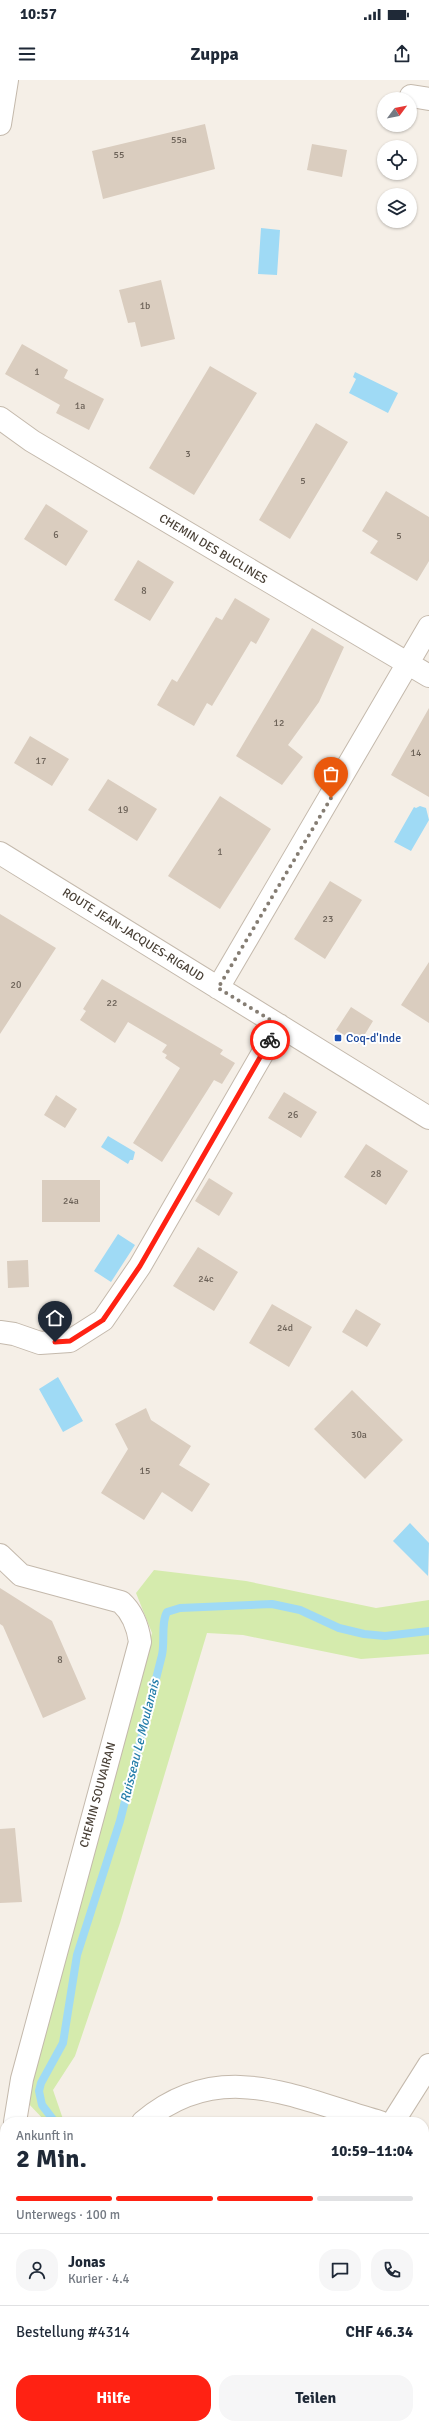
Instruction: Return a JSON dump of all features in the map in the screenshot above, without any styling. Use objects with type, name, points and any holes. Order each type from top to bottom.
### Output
[{"type":"street","points":[[0,124],[7,80]]},
{"type":"street","name":"CHEMIN DES BUCLINES","points":[[0,418],[32,441],[331,620],[429,676]]},
{"type":"street","points":[[218,988],[409,665],[429,627]]},
{"type":"street","name":"ROUTE JEAN-JACQUES-RIGAUD","points":[[0,853],[429,1118]]},
{"type":"street","points":[[0,1332],[14,1334],[40,1343],[70,1341],[103,1320],[140,1266],[279,1025]]},
{"type":"street","name":"CHEMIN SOUVAIRAN","points":[[0,1555],[21,1575],[121,1602],[128,1609],[138,1632],[140,1642],[22,2079],[16,2117]]},
{"type":"street","points":[[396,2117],[429,2065]]},
{"type":"street","points":[[150,2117],[169,2104],[204,2090],[240,2086],[283,2092],[364,2117]]},
{"type":"green space","points":[[154,1570],[246,1581],[376,1608],[429,1600],[429,1654],[361,1659],[243,1635],[207,1633],[120,1923],[75,2056],[53,2090],[62,2117],[41,2117],[26,2101],[152,1633],[136,1593]]},
{"type":"water","points":[[261,228],[280,230],[277,275],[258,274]]},
{"type":"water","points":[[355,372],[398,393],[388,413],[349,393],[356,379],[353,377]]},
{"type":"water","points":[[420,806],[426,808],[429,820],[411,851],[394,842],[414,807],[416,808]]},
{"type":"water","points":[[108,1136],[135,1152],[133,1160],[130,1160],[128,1164],[101,1147]]},
{"type":"water","points":[[118,1234],[135,1245],[111,1282],[94,1271]]},
{"type":"water","points":[[58,1377],[83,1421],[63,1432],[39,1389]]},
{"type":"water","points":[[410,1523],[429,1543],[428,1576],[393,1541]]},
{"type":"building","points":[[205,124],[215,169],[103,199],[92,151]]},
{"type":"building","points":[[312,144],[347,150],[342,177],[307,170]]},
{"type":"building","points":[[161,280],[175,339],[141,347],[135,322],[128,323],[119,290]]},
{"type":"building","points":[[22,344],[68,370],[64,378],[104,399],[89,430],[56,413],[60,405],[5,374]]},
{"type":"building","points":[[210,366],[257,393],[194,495],[149,468]]},
{"type":"building","points":[[316,423],[348,442],[290,539],[259,520]]},
{"type":"building","points":[[386,491],[429,517],[429,561],[417,581],[370,553],[378,541],[362,531]]},
{"type":"building","points":[[46,504],[88,531],[66,566],[24,539]]},
{"type":"building","points":[[138,560],[174,582],[150,621],[114,600]]},
{"type":"building","points":[[235,598],[270,619],[256,644],[251,641],[212,706],[207,703],[194,726],[157,705],[172,679],[177,682],[216,617],[222,620]]},
{"type":"building","points":[[312,628],[344,647],[319,702],[288,745],[303,757],[282,785],[236,756]]},
{"type":"building","points":[[429,708],[429,797],[391,775]]},
{"type":"building","points":[[30,736],[69,759],[52,786],[14,763]]},
{"type":"building","points":[[108,779],[157,809],[137,841],[88,810]]},
{"type":"building","points":[[220,796],[271,829],[220,909],[168,876]]},
{"type":"building","points":[[330,881],[362,900],[325,959],[294,939]]},
{"type":"building","points":[[0,914],[56,948],[0,1034]]},
{"type":"building","points":[[429,962],[429,1023],[401,1005]]},
{"type":"building","points":[[102,979],[223,1050],[220,1054],[235,1063],[222,1084],[214,1080],[162,1162],[133,1143],[180,1068],[165,1058],[167,1055],[162,1052],[167,1045],[128,1022],[115,1043],[80,1020],[86,1011],[83,1009]]},
{"type":"building","points":[[351,1007],[373,1021],[359,1044],[336,1030]]},
{"type":"building","points":[[284,1092],[317,1112],[301,1138],[268,1118]]},
{"type":"building","points":[[56,1095],[77,1109],[65,1128],[44,1115]]},
{"type":"building","points":[[366,1144],[408,1171],[386,1205],[344,1177]]},
{"type":"building","points":[[209,1178],[233,1193],[219,1216],[195,1201]]},
{"type":"building","points":[[42,1180],[100,1180],[100,1222],[42,1222]]},
{"type":"building","points":[[198,1247],[238,1272],[214,1311],[173,1286]]},
{"type":"building","points":[[28,1260],[29,1287],[8,1288],[7,1261]]},
{"type":"building","points":[[272,1304],[312,1327],[289,1367],[249,1343]]},
{"type":"building","points":[[356,1309],[381,1324],[367,1347],[342,1332]]},
{"type":"building","points":[[352,1390],[403,1440],[365,1479],[314,1429]]},
{"type":"building","points":[[146,1408],[151,1420],[191,1446],[179,1465],[210,1484],[192,1512],[162,1492],[144,1520],[101,1493],[128,1449],[115,1424]]},
{"type":"building","points":[[0,1588],[52,1621],[86,1699],[43,1718],[3,1626],[0,1624]]},
{"type":"building","points":[[15,1828],[22,1902],[0,1903],[0,1829]]},
{"type":"waterway","name":"Ruisseau Le Moulanais","points":[[51,2117],[42,2105],[39,2091],[41,2083],[63,2043],[77,1955],[120,1821],[162,1655],[164,1621],[167,1612],[180,1608],[272,1604],[300,1610],[339,1628],[364,1634],[385,1636],[429,1631]]},
{"type":"way so far","points":[[270,1040],[279,1025],[218,988],[331,798]]},
{"type":"place","name":"Coq-d'Inde","points":[[338,1038]]},
{"type":"route","points":[[55,1342],[70,1341],[103,1320],[140,1266],[270,1040]]}]
